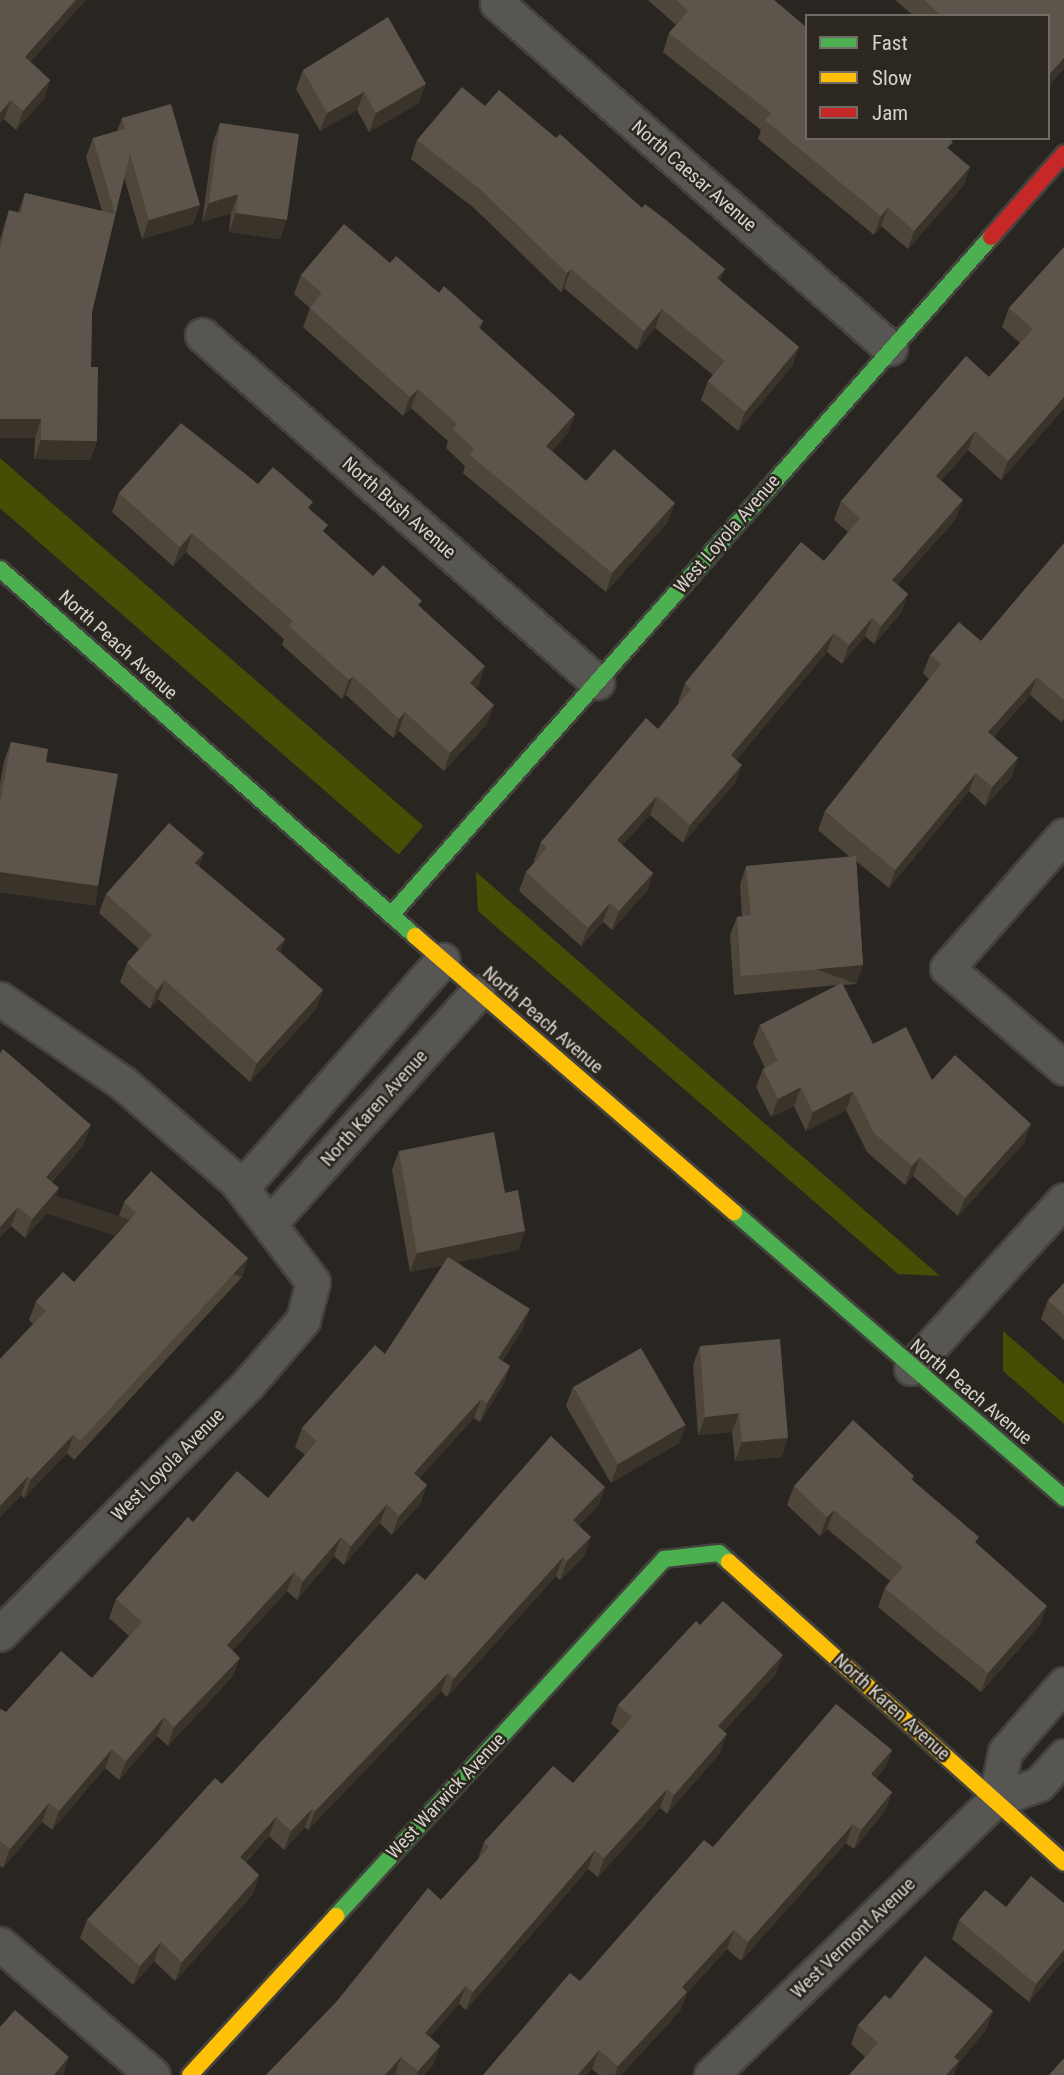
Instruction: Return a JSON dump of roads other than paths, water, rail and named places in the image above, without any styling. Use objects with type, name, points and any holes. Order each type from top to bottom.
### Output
[{"type":"street","name":"North Caesar Avenue","points":[[497,3],[890,348]]},
{"type":"street","name":"West Loyola Avenue","points":[[391,915],[890,348],[1060,166]]},
{"type":"street","name":"North Bush Avenue","points":[[202,335],[597,682]]},
{"type":"street","name":"North Peach Avenue","points":[[0,569],[478,992],[911,1368],[1064,1497]]},
{"type":"street","points":[[1064,835],[947,968],[1064,1068]]},
{"type":"street","points":[[242,1187],[442,960]]},
{"type":"street","name":"North Karen Avenue","points":[[269,1224],[478,992]]},
{"type":"street","points":[[0,999],[123,1083],[242,1187],[269,1224]]},
{"type":"street","points":[[911,1368],[1064,1200]]},
{"type":"street","name":"West Loyola Avenue","points":[[0,1634],[248,1384],[303,1320],[313,1282],[269,1224]]},
{"type":"street","name":"North Karen Avenue","points":[[719,1553],[1064,1863]]},
{"type":"street","name":"West Warwick Avenue","points":[[190,2075],[664,1559],[719,1553]]},
{"type":"street","points":[[995,1800],[1005,1752],[1064,1684]]},
{"type":"street","name":"West Vermont Avenue","points":[[710,2075],[995,1800],[1039,1784],[1064,1756]]},
{"type":"street","points":[[0,1944],[153,2075]]}]
